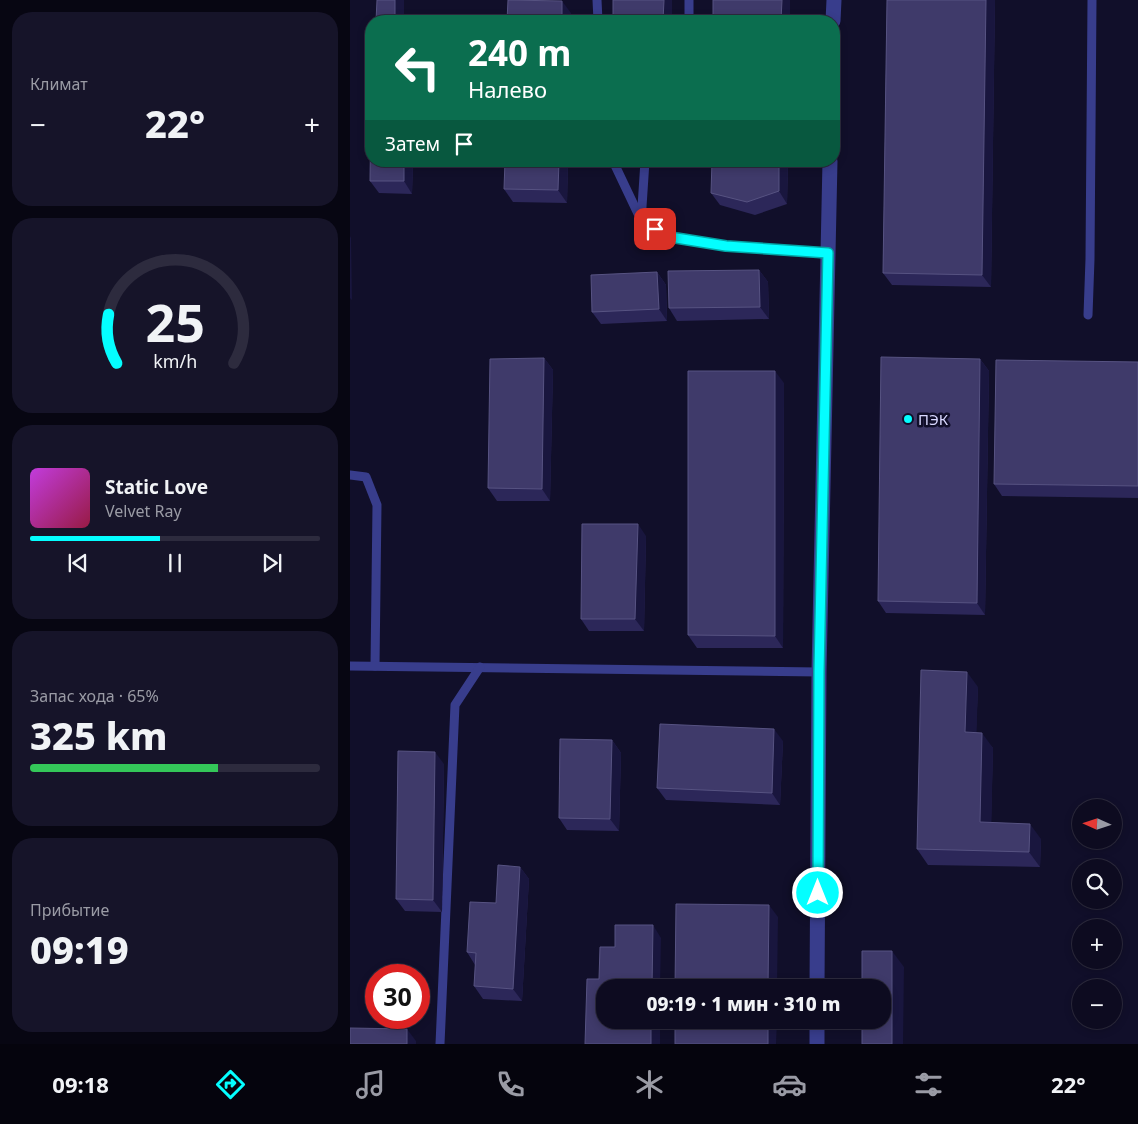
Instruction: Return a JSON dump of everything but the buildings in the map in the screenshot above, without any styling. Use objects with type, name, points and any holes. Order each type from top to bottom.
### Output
[{"type":"street","points":[[833,15],[834,0]]},
{"type":"street","points":[[818,979],[819,672],[830,167]]},
{"type":"street","points":[[817,1029],[817,1044]]},
{"type":"lane","points":[[597,0],[598,15]]},
{"type":"lane","points":[[689,15],[690,0]]},
{"type":"lane","points":[[1088,315],[1092,0]]},
{"type":"lane","points":[[616,167],[641,222],[670,237],[726,246],[828,253]]},
{"type":"lane","points":[[641,222],[645,167]]},
{"type":"lane","points":[[350,475],[366,478],[377,505],[375,666]]},
{"type":"lane","points":[[350,666],[819,672]]},
{"type":"lane","points":[[440,1044],[455,705],[480,668]]},
{"type":"place","name":"ПЭК","points":[[908,419]]},
{"type":"route","points":[[655,229],[670,237],[726,246],[828,253],[819,672],[818,893]]}]
